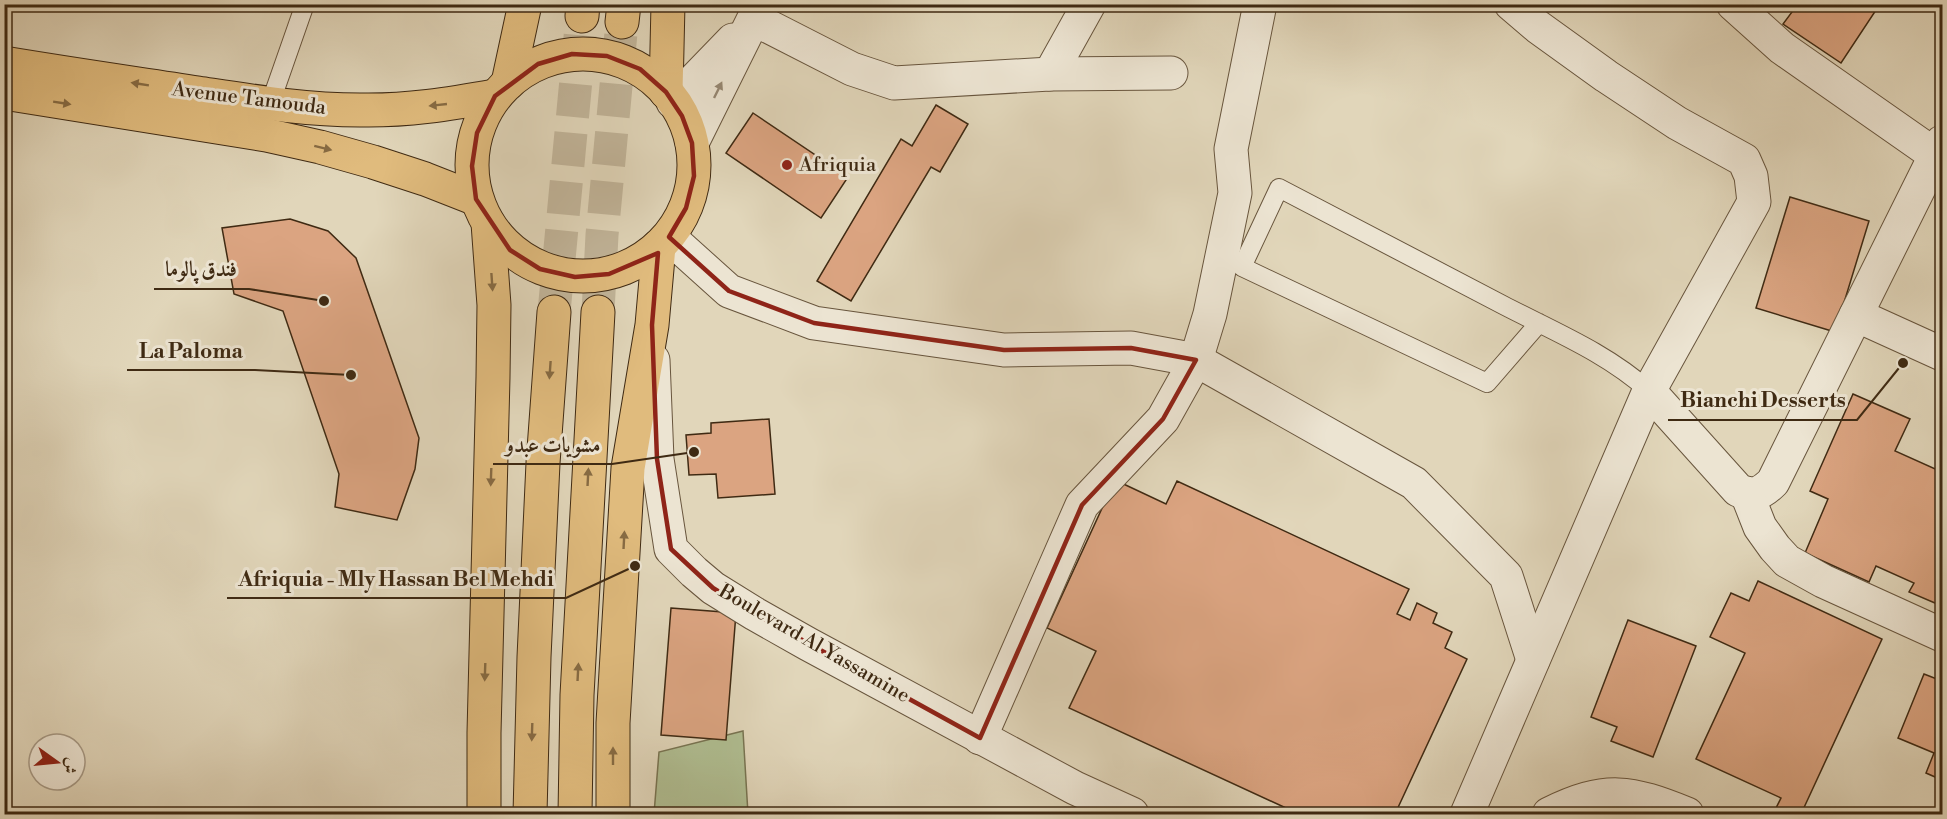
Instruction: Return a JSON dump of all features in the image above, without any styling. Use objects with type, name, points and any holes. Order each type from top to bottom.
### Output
[{"type":"highway","points":[[484,814],[494,305],[482,212],[472,166],[477,133],[502,89],[525,4]]},
{"type":"highway","points":[[668,4],[670,97]]},
{"type":"highway","points":[[482,212],[510,250],[540,269],[575,277],[609,274],[642,260],[664,242],[686,208],[694,176],[692,143],[682,116],[670,97],[640,69],[607,56],[572,54],[538,64],[502,89]]},
{"type":"highway","name":"Avenue Tamouda","points":[[4,63],[315,109],[360,110],[428,106],[502,89]]},
{"type":"highway","name":"Avenue Tamouda","points":[[4,93],[266,135],[320,147],[415,176],[482,212]]},
{"type":"highway","points":[[613,814],[613,723],[628,468],[664,242]]},
{"type":"highway","points":[[530,814],[543,463],[554,312]]},
{"type":"highway","points":[[575,814],[577,695],[598,312]]},
{"type":"street","points":[[1050,74],[1089,4]]},
{"type":"street","points":[[980,738],[1082,505],[1163,419],[1196,360],[1210,314],[1235,193],[1231,149],[1260,4]]},
{"type":"street","points":[[1467,814],[1649,391],[1754,202],[1751,176],[1744,160],[1677,123],[1614,82],[1538,27],[1511,4]]},
{"type":"street","points":[[1649,391],[1738,490],[1755,495],[1763,492],[1773,482],[1939,148],[1782,48],[1733,4]]},
{"type":"street","points":[[670,97],[757,12]]},
{"type":"street","points":[[757,12],[852,69],[873,78],[894,82],[1050,74],[1172,73]]},
{"type":"street","points":[[692,143],[757,12]]},
{"type":"street","points":[[664,242],[729,291],[814,323],[1004,350],[1131,348],[1196,360],[1414,483],[1506,576],[1533,660]]},
{"type":"street","points":[[1856,315],[1942,354]]},
{"type":"street","name":"Boulevard Al Yassamine","points":[[652,325],[657,459],[671,549],[713,588],[755,614],[980,738],[1075,788],[1132,814]]},
{"type":"street","points":[[1747,494],[1760,527],[1787,561],[1823,581],[1942,635]]},
{"type":"street","points":[[1549,814],[1566,806],[1611,794],[1633,795],[1687,814]]},
{"type":"lane","points":[[270,104],[305,4]]},
{"type":"lane","points":[[1539,323],[1487,383],[1242,267],[1279,188],[1539,323],[1610,360],[1649,391]]},
{"type":"highlighted area","points":[[572,54],[607,56],[640,69],[666,92],[682,116],[692,143],[694,176],[686,208],[669,237],[729,291],[814,323],[1004,350],[1131,348],[1196,360],[1163,419],[1082,505],[980,738],[755,614],[713,588],[671,549],[657,459],[652,325],[658,253],[609,274],[575,277],[540,269],[510,250],[476,199],[472,166],[477,133],[495,96],[538,64]]},
{"type":"green space","points":[[743,731],[748,814],[654,814],[659,752]]},
{"type":"building","points":[[1790,4],[1880,4],[1841,63],[1783,24],[1795,8]]},
{"type":"building","points":[[936,105],[968,124],[940,172],[931,167],[851,301],[817,281],[901,139],[912,146]]},
{"type":"building","name":"Afriquia","points":[[753,113],[848,177],[821,218],[726,153]]},
{"type":"building","points":[[1790,197],[1869,221],[1835,332],[1756,308]]},
{"type":"building","points":[[290,219],[328,231],[356,258],[419,438],[415,469],[397,520],[335,507],[339,474],[283,311],[234,294],[222,228]]},
{"type":"building","points":[[1853,394],[1910,419],[1895,451],[1942,472],[1942,606],[1909,592],[1914,583],[1876,566],[1869,582],[1805,553],[1828,499],[1810,491]]},
{"type":"building","points":[[769,419],[775,494],[718,498],[716,474],[689,475],[686,435],[711,433],[711,423]]},
{"type":"building","points":[[1115,480],[1166,504],[1177,481],[1409,589],[1397,614],[1410,620],[1417,603],[1437,613],[1433,623],[1452,632],[1445,648],[1467,659],[1395,814],[1311,814],[1305,812],[1299,814],[1069,708],[1096,651],[1047,628]]},
{"type":"building","points":[[1758,581],[1882,639],[1801,814],[1773,814],[1781,798],[1696,759],[1745,653],[1710,637],[1731,593],[1749,601]]},
{"type":"building","points":[[671,608],[736,613],[726,740],[661,735]]},
{"type":"building","points":[[1628,620],[1696,646],[1653,757],[1611,741],[1617,727],[1591,717]]},
{"type":"building","points":[[1924,674],[1942,681],[1942,780],[1926,773],[1934,753],[1898,738]]},
{"type":"tunnel","points":[[554,312],[582,16]]},
{"type":"tunnel","points":[[598,312],[602,235],[622,22]]},
{"type":"place","name":"Afriquia","points":[[787,165]]},
{"type":"place","name":"فندق پالوما","points":[[324,301]]},
{"type":"place","name":"Bianchi Desserts","points":[[1903,363]]},
{"type":"place","name":"La Paloma","points":[[351,375]]},
{"type":"place","name":"مشويات عبدو","points":[[694,452]]},
{"type":"place","name":"Afriquia - Mly Hassan Bel Mehdi","points":[[635,566]]}]
